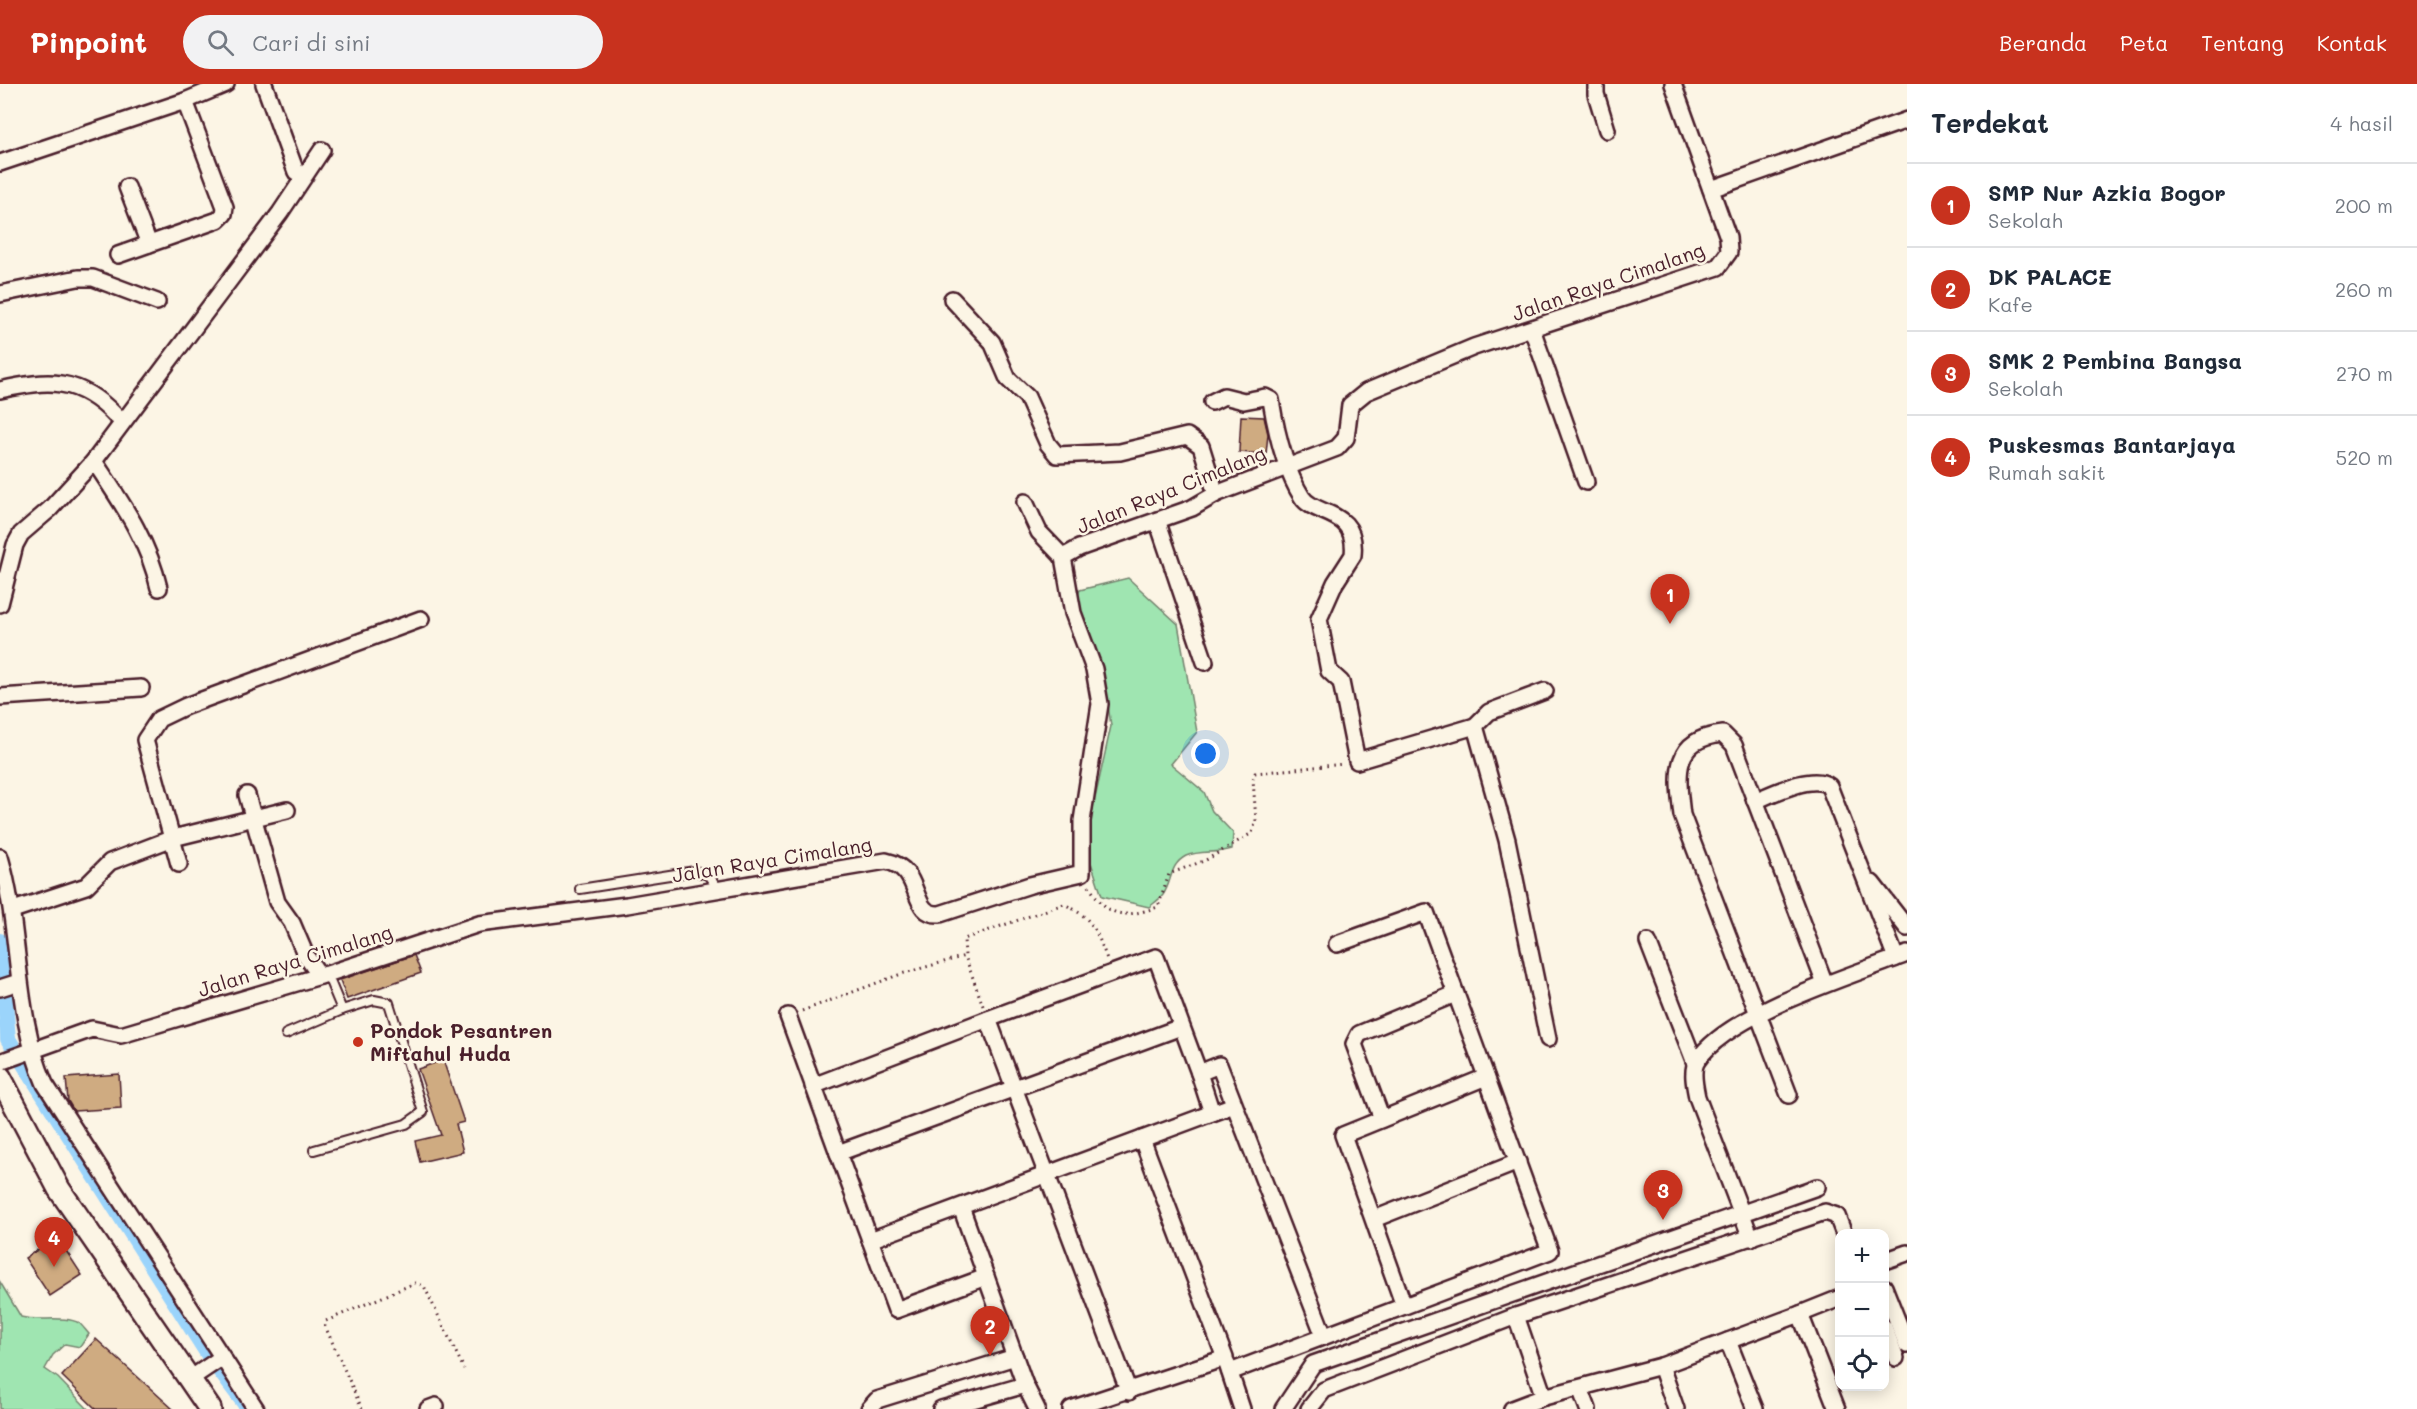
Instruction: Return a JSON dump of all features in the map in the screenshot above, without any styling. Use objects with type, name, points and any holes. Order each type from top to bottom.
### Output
[{"type":"main road","points":[[2,1066],[60,1189],[193,1377],[210,1409]]},
{"type":"street","points":[[6,161],[185,101],[226,84]]},
{"type":"street","points":[[264,84],[296,172]]},
{"type":"street","points":[[1596,84],[1596,94],[1607,130]]},
{"type":"street","name":"Jalan Raya Cimalang","points":[[2,1066],[30,1052],[92,1029],[122,1035],[323,975],[479,924],[617,906],[886,861],[894,863],[907,872],[922,908],[933,915],[1030,885],[1082,873],[1082,821],[1100,704],[1094,669],[1073,613],[1063,557],[1079,548],[1192,508],[1215,494],[1342,445],[1347,432],[1350,405],[1366,392],[1474,347],[1718,267],[1727,258],[1730,244],[1673,84]]},
{"type":"street","points":[[118,255],[218,220],[225,211],[185,101]]},
{"type":"street","points":[[1711,189],[1907,120]]},
{"type":"street","points":[[0,603],[15,545],[21,534],[50,509],[94,461],[280,213],[322,150]]},
{"type":"street","points":[[127,187],[149,244]]},
{"type":"street","points":[[0,294],[78,278],[93,278],[157,302]]},
{"type":"street","points":[[952,299],[992,342],[1008,379],[1027,397],[1048,444],[1057,455],[1120,452],[1187,436],[1201,446],[1215,494]]},
{"type":"street","points":[[1532,329],[1586,482]]},
{"type":"street","points":[[0,390],[50,382],[73,386],[91,393],[116,417]]},
{"type":"street","points":[[1212,402],[1224,396],[1244,401],[1265,397],[1271,400],[1274,423],[1304,501],[1337,516],[1347,529],[1354,550],[1319,619],[1329,671],[1341,682],[1357,761],[1475,726],[1489,712],[1545,691]]},
{"type":"street","points":[[94,461],[142,535],[152,559],[159,588]]},
{"type":"street","points":[[1025,502],[1039,532],[1063,557]]},
{"type":"street","points":[[1157,520],[1205,662]]},
{"type":"street","points":[[179,864],[145,740],[159,719],[252,681],[421,619]]},
{"type":"street","points":[[0,697],[141,688]]},
{"type":"street","points":[[1475,726],[1507,840],[1548,1040]]},
{"type":"street","points":[[1788,1095],[1682,815],[1680,765],[1686,748],[1717,734],[1724,734],[1729,738],[1825,984]]},
{"type":"street","points":[[1695,1063],[1713,1043],[1758,1015],[1825,984],[1901,956],[1826,783],[1807,783],[1755,801]]},
{"type":"street","points":[[248,795],[277,902],[292,923],[306,956],[323,975]]},
{"type":"street","points":[[13,910],[86,886],[110,862],[173,838],[287,810]]},
{"type":"street","points":[[0,857],[13,910],[8,986],[27,1035],[30,1052],[54,1100],[219,1360],[255,1409]]},
{"type":"street","points":[[1864,873],[1907,928]]},
{"type":"street","points":[[1071,1409],[1228,1365],[1324,1335],[1550,1251],[1426,912],[1337,944]]},
{"type":"street","points":[[1648,942],[1695,1063],[1694,1083],[1697,1097],[1751,1238]]},
{"type":"street","points":[[813,1086],[988,1018],[1155,957],[1212,1113]]},
{"type":"street","points":[[1382,1119],[1354,1044],[1359,1034],[1455,994]]},
{"type":"street","points":[[788,1016],[896,1310],[986,1277]]},
{"type":"street","points":[[988,1018],[1129,1392]]},
{"type":"street","points":[[838,1153],[1181,1027]]},
{"type":"street","points":[[1198,1073],[1219,1065],[1324,1335]]},
{"type":"street","points":[[1404,1306],[1343,1136],[1486,1077]]},
{"type":"street","points":[[870,1240],[1234,1105]]},
{"type":"street","points":[[1142,1139],[1228,1365],[1242,1409]]},
{"type":"street","points":[[1374,1219],[1518,1162]]},
{"type":"street","points":[[1283,1409],[1313,1364],[1583,1267],[1741,1215],[1817,1187]]},
{"type":"street","points":[[961,1207],[1015,1357],[1038,1409]]},
{"type":"street","points":[[1309,1409],[1324,1390],[1592,1289],[1825,1212],[1837,1216],[1842,1229]]},
{"type":"street","points":[[1889,1259],[1907,1253]]},
{"type":"street","points":[[1583,1267],[1592,1289]]},
{"type":"street","points":[[1512,1409],[1544,1397],[1661,1366],[1835,1300]]},
{"type":"street","points":[[1889,1300],[1907,1345]]},
{"type":"street","points":[[1800,1314],[1837,1409]]},
{"type":"street","points":[[1516,1316],[1544,1397]]},
{"type":"street","points":[[1888,1337],[1896,1358]]},
{"type":"street","points":[[1728,1341],[1755,1409]]},
{"type":"street","points":[[868,1409],[877,1400],[1015,1357]]},
{"type":"street","points":[[193,1377],[219,1360]]},
{"type":"street","points":[[1661,1366],[1676,1409]]},
{"type":"street","points":[[941,1409],[1026,1385]]},
{"type":"street","points":[[1580,1388],[1588,1409]]},
{"type":"lane","points":[[580,889],[695,871],[708,875],[718,888]]},
{"type":"lane","points":[[323,975],[342,1010]]},
{"type":"lane","points":[[286,1034],[342,1010],[374,1000],[389,1003],[423,1112],[406,1124],[314,1150]]},
{"type":"path","points":[[1082,873],[1095,896],[1114,912],[1132,916],[1158,907],[1169,874],[1206,860],[1252,833],[1256,821],[1253,779],[1255,773],[1317,769],[1357,761]]},
{"type":"path","points":[[988,1018],[965,956],[964,939],[1064,904],[1079,912],[1095,927],[1112,973]]},
{"type":"path","points":[[788,1016],[902,974],[965,956]]},
{"type":"path","points":[[362,1409],[325,1326],[326,1321],[415,1283],[424,1286],[464,1369]]},
{"type":"green space","points":[[1128,578],[1178,624],[1197,732],[1171,764],[1204,792],[1212,811],[1233,833],[1232,849],[1191,854],[1181,860],[1174,868],[1163,895],[1149,907],[1102,896],[1085,844],[1111,726],[1104,678],[1077,618],[1074,604],[1080,590]]},
{"type":"green space","points":[[0,1282],[21,1317],[73,1321],[80,1324],[89,1334],[80,1347],[65,1344],[53,1355],[45,1369],[58,1378],[88,1409],[0,1409]]},
{"type":"building","points":[[1241,416],[1264,417],[1268,434],[1266,454],[1239,452]]},
{"type":"building","points":[[414,955],[421,973],[347,999],[340,980]]},
{"type":"building","points":[[443,1060],[464,1122],[456,1124],[463,1152],[420,1162],[415,1141],[441,1135],[418,1069]]},
{"type":"building","points":[[119,1074],[121,1108],[74,1111],[68,1101],[66,1078]]},
{"type":"building","points":[[57,1237],[82,1275],[50,1296],[25,1258]]},
{"type":"building","points":[[96,1339],[173,1409],[96,1409],[62,1376]]},
{"type":"waterway","points":[[0,941],[8,1039],[211,1359],[248,1408]]},
{"type":"place","name":"SMP Nur Azkia Bogor","points":[[1670,624]]},
{"type":"place","name":"Pondok Pesantren Miftahul Huda","points":[[358,1042]]},
{"type":"place","name":"SMK 2 Pembina Bangsa","points":[[1663,1220]]},
{"type":"place","name":"Puskesmas Bantarjaya","points":[[54,1267]]},
{"type":"place","name":"DK PALACE","points":[[990,1356]]}]
